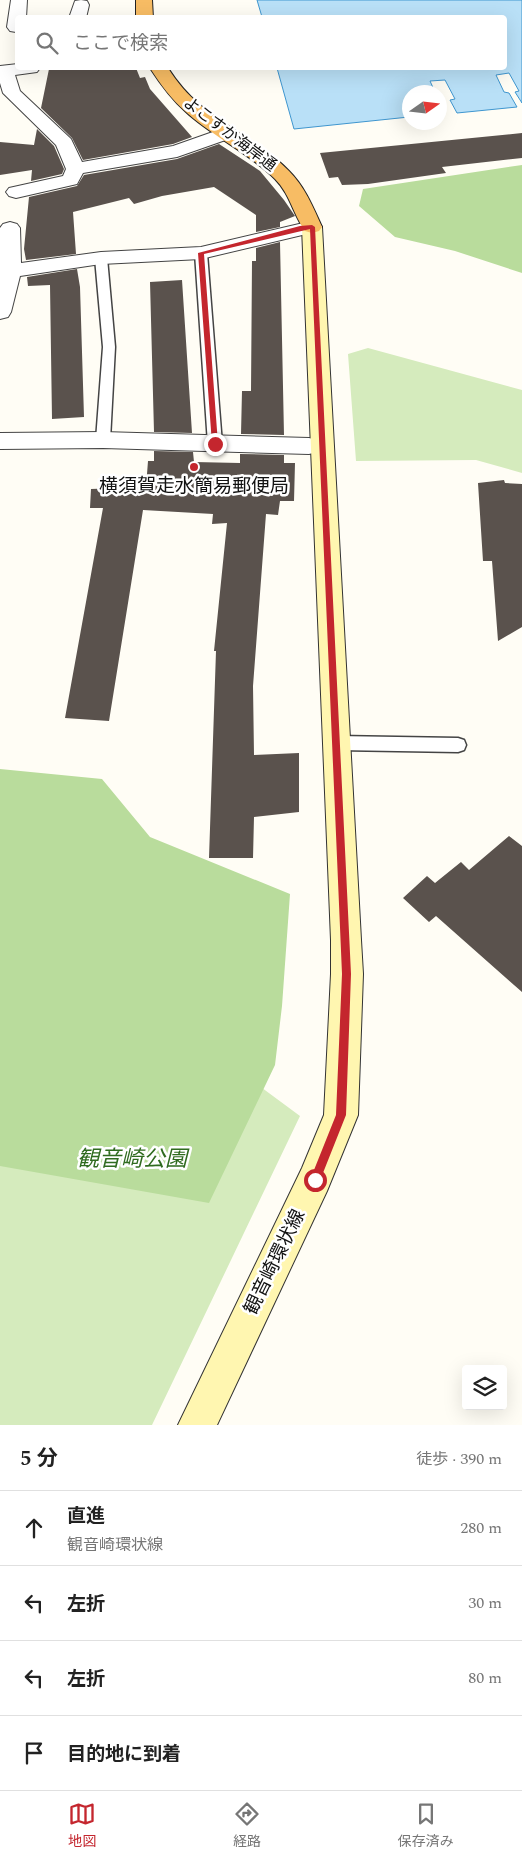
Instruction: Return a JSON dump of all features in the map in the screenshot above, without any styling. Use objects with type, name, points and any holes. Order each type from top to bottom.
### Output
[{"type":"highway","points":[[144,0],[145,15]]},
{"type":"highway","name":"よこすか海岸通","points":[[160,70],[164,78],[185,101],[227,133],[268,160],[288,179],[299,194],[312,227]]},
{"type":"main road","name":"観音崎環状線","points":[[198,1425],[315,1180],[341,1115],[347,974],[312,227]]},
{"type":"street","points":[[11,27],[19,0]]},
{"type":"street","points":[[15,69],[2,70],[12,93],[64,143],[76,169]]},
{"type":"street","points":[[76,169],[177,151],[227,133]]},
{"type":"street","points":[[16,192],[70,180],[76,169]]},
{"type":"street","points":[[11,270],[101,258],[201,253],[300,228],[312,227]]},
{"type":"street","points":[[0,312],[11,270],[10,228]]},
{"type":"street","points":[[0,440],[104,440],[309,446]]},
{"type":"lane","points":[[201,253],[215,444]]},
{"type":"lane","points":[[101,258],[109,347],[104,440]]},
{"type":"lane","points":[[337,743],[458,745]]},
{"type":"green space","points":[[522,165],[522,273],[455,251],[395,237],[359,206],[363,189]]},
{"type":"green space","points":[[368,348],[522,390],[522,473],[476,460],[356,461],[348,354]]},
{"type":"green space","points":[[0,769],[102,779],[150,837],[290,894],[282,1006],[275,1065],[209,1203],[0,1166]]},
{"type":"green space","name":"観音崎公園","points":[[0,929],[64,941],[300,1116],[152,1425],[0,1425]]},
{"type":"water","points":[[257,0],[522,0],[522,103],[515,92],[519,91],[509,73],[496,75],[504,92],[509,93],[517,107],[457,113],[450,100],[455,99],[445,80],[430,81],[432,85],[402,85],[402,118],[294,129],[278,70],[507,70],[507,15],[261,15]]},
{"type":"building","points":[[49,70],[137,70],[140,78],[145,77],[150,89],[192,137],[173,144],[83,160],[72,138],[41,108]]},
{"type":"building","points":[[37,129],[54,146],[64,169],[62,174],[31,181],[32,170],[0,175],[0,142],[34,145]]},
{"type":"building","points":[[522,133],[522,158],[442,167],[446,173],[368,184],[342,185],[338,177],[329,178],[320,153]]},
{"type":"building","points":[[219,144],[260,171],[295,216],[280,222],[280,227],[256,232],[256,215],[214,187],[162,196],[134,204],[129,198],[73,212],[76,254],[26,260],[24,249],[29,197],[77,186],[84,175],[177,159]]},
{"type":"building","points":[[280,242],[284,435],[241,434],[242,391],[251,391],[252,261],[256,261],[256,248]]},
{"type":"building","points":[[77,269],[80,287],[84,417],[52,419],[50,285],[28,286],[27,277]]},
{"type":"building","points":[[182,280],[192,433],[154,432],[150,282]]},
{"type":"building","points":[[154,451],[193,452],[194,462],[240,463],[240,454],[284,455],[284,463],[295,463],[294,501],[280,501],[278,515],[266,514],[253,686],[254,755],[299,753],[299,812],[254,817],[253,858],[209,858],[216,651],[214,651],[227,523],[212,524],[213,514],[143,510],[109,721],[65,718],[103,508],[90,508],[91,489],[146,487],[148,461],[154,461]]},
{"type":"building","points":[[504,480],[505,483],[522,484],[522,627],[498,641],[492,561],[483,561],[478,483]]},
{"type":"building","points":[[509,836],[522,846],[522,992],[436,916],[429,922],[403,898],[427,876],[435,883],[461,862],[469,870]]},
{"type":"place","name":"横須賀走水簡易郵便局","points":[[194,467]]},
{"type":"route","points":[[215,444],[201,253],[300,228],[312,227],[347,974],[341,1115],[315,1180]]}]
